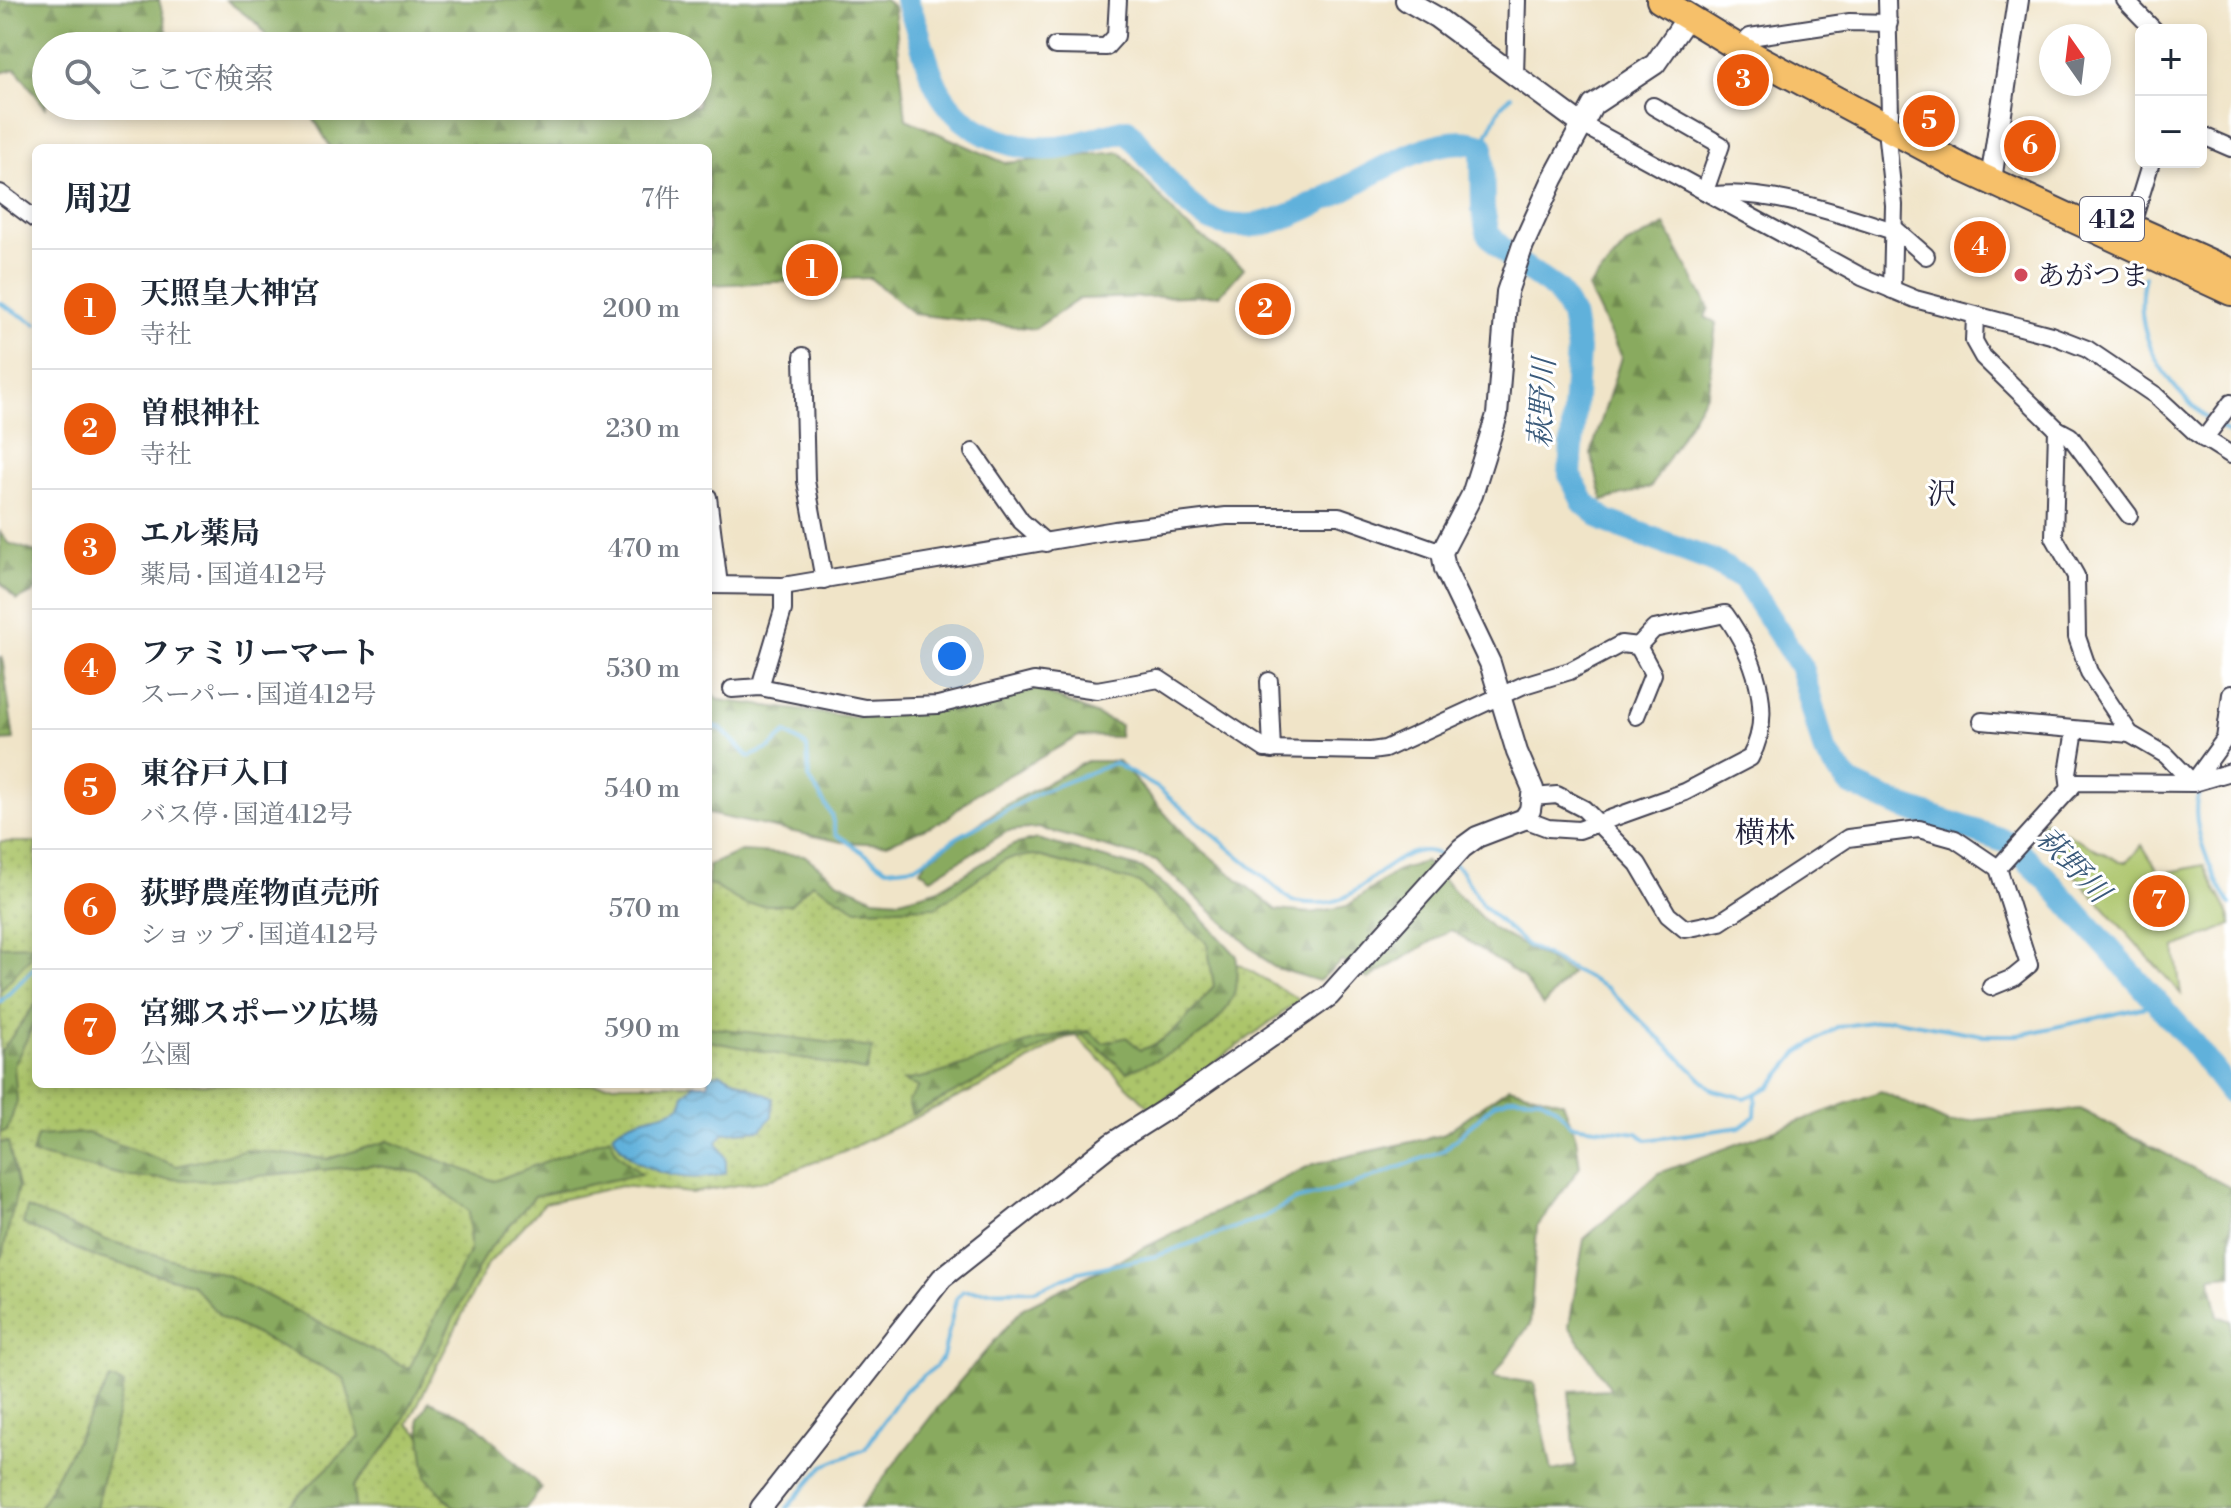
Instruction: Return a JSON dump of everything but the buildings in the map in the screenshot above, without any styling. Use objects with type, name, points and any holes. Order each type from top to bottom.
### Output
[{"type":"highway","name":"412","points":[[1660,0],[1739,48],[1893,129],[2131,227],[2231,272]]},
{"type":"highway","name":"412","points":[[1992,172],[2231,292]]},
{"type":"street","points":[[1055,46],[1106,47],[1116,36],[1118,0]]},
{"type":"street","points":[[1406,0],[1436,17],[1581,124],[1892,290],[1975,317],[2051,335],[2087,349],[2155,395],[2204,439],[2231,455]]},
{"type":"street","points":[[1515,76],[1517,0]]},
{"type":"street","points":[[1887,0],[1893,129],[1892,290]]},
{"type":"street","points":[[1992,172],[2018,0]]},
{"type":"street","points":[[2125,0],[2148,24]]},
{"type":"street","points":[[1524,819],[1533,797],[1531,781],[1517,752],[1502,696],[1445,569],[1442,552],[1472,495],[1497,415],[1507,292],[1523,245],[1581,124],[1604,95],[1637,85],[1687,18]]},
{"type":"street","points":[[1739,48],[1750,37],[1850,22],[1889,23]]},
{"type":"street","points":[[1653,106],[1721,145],[1709,193]]},
{"type":"street","points":[[2207,138],[2231,148]]},
{"type":"street","points":[[2131,227],[2149,168]]},
{"type":"street","points":[[0,193],[32,217]]},
{"type":"street","points":[[1709,193],[1768,197],[1842,214],[1893,229],[1926,256]]},
{"type":"street","points":[[1975,317],[1974,341],[1997,377],[2096,460],[2129,515]]},
{"type":"street","points":[[803,356],[806,481],[824,580]]},
{"type":"street","points":[[2204,439],[2231,403]]},
{"type":"street","points":[[2057,429],[2054,537],[2076,576],[2077,637],[2089,672],[2130,734]]},
{"type":"street","points":[[973,452],[1021,521],[1046,543]]},
{"type":"street","points":[[713,585],[783,586],[1115,530],[1226,516],[1339,516],[1442,552]]},
{"type":"street","points":[[760,687],[783,610],[783,586]]},
{"type":"street","points":[[761,1508],[942,1278],[1111,1144],[1176,1103],[1329,996],[1450,862],[1477,837],[1524,819],[1548,828],[1579,830],[1685,792],[1743,763],[1753,752],[1763,704],[1745,643],[1725,614],[1654,629],[1638,646]]},
{"type":"street","points":[[732,689],[760,687],[865,708],[938,705],[1034,681],[1097,690],[1159,679],[1265,749],[1385,749],[1502,696],[1570,671],[1621,644],[1638,646]]},
{"type":"street","points":[[1636,716],[1653,674],[1638,646]]},
{"type":"street","points":[[1269,681],[1272,750]]},
{"type":"street","points":[[2198,782],[2225,739],[2231,694]]},
{"type":"street","points":[[1982,721],[2130,734],[2166,755],[2198,782]]},
{"type":"street","points":[[2070,789],[2068,773],[2075,730]]},
{"type":"street","points":[[2002,864],[2076,782],[2198,782],[2228,777]]},
{"type":"street","points":[[1533,797],[1557,795],[1577,803],[1638,864],[1668,915],[1685,929],[1720,922],[1848,838],[1919,829],[1955,839],[2002,864],[2029,965],[2013,978],[1991,987]]},
{"type":"green space","points":[[0,0],[159,0],[167,32],[32,32],[32,90],[16,69],[0,73]]},
{"type":"green space","points":[[226,0],[885,0],[894,7],[906,119],[1005,163],[1120,152],[1183,223],[1244,268],[1220,295],[1079,299],[1035,329],[914,314],[870,278],[712,285],[712,144],[329,144],[314,120],[712,120],[712,32],[263,32],[259,25]]},
{"type":"green space","points":[[1665,225],[1709,308],[1705,317],[1716,324],[1708,391],[1651,487],[1603,501],[1591,454],[1621,357],[1588,288],[1626,245]]},
{"type":"green space","points":[[0,532],[8,543],[32,551],[32,593],[17,600],[0,582]]},
{"type":"green space","points":[[2,657],[14,740],[0,741]]},
{"type":"green space","points":[[1037,689],[1120,725],[1119,737],[1079,736],[977,793],[945,820],[887,844],[842,842],[712,815],[712,692],[719,700],[853,717],[954,709]]},
{"type":"green space","points":[[1087,761],[1118,761],[1186,837],[1276,910],[1311,913],[1347,906],[1398,870],[1425,862],[1492,928],[1571,973],[1543,1006],[1523,978],[1451,930],[1368,979],[1342,961],[1319,981],[1273,967],[1156,861],[1039,828],[1008,831],[931,878],[920,870],[926,861],[1004,806]]},
{"type":"green space","points":[[2044,821],[2120,862],[2127,862],[2142,845],[2160,874],[2204,865],[2228,912],[2231,925],[2175,948],[2181,994],[2041,837],[2039,827]]},
{"type":"green space","points":[[1037,839],[1143,869],[1188,903],[1237,956],[1234,993],[1216,1022],[1173,1052],[1127,1072],[1083,1035],[1063,1036],[912,1115],[908,1102],[919,1087],[902,1081],[926,1077],[1041,1039],[1089,1031],[1103,1043],[1127,1037],[1140,1050],[1162,1040],[1181,1024],[1214,986],[1207,943],[1139,883],[1034,855],[1006,859],[936,907],[857,909],[812,883],[790,905],[746,905],[712,885],[712,864],[741,851],[804,855],[839,882],[874,898],[900,900],[937,890],[1013,845]]},
{"type":"green space","points":[[0,842],[32,842],[32,1088],[712,1088],[712,872],[741,859],[874,902],[903,903],[936,896],[1003,854],[1034,846],[1138,873],[1230,959],[1300,1000],[1151,1109],[1076,1036],[1065,1038],[1013,1071],[849,1149],[767,1180],[691,1193],[621,1186],[545,1203],[487,1265],[408,1424],[504,1508],[0,1508]]},
{"type":"green space","points":[[32,945],[32,955],[0,991],[0,946]]},
{"type":"green space","points":[[32,1009],[32,1028],[14,1065],[17,1101],[7,1131],[0,1132],[0,1053]]},
{"type":"green space","points":[[712,1028],[873,1048],[866,1071],[712,1042]]},
{"type":"green space","points":[[1509,1087],[1563,1102],[1576,1138],[1580,1167],[1537,1227],[1530,1324],[1493,1377],[1534,1383],[1552,1471],[1576,1466],[1569,1391],[1611,1389],[1569,1326],[1584,1239],[1658,1173],[1881,1091],[1949,1123],[2080,1109],[2231,1188],[2231,1275],[2210,1277],[2218,1316],[2231,1321],[2231,1508],[860,1508],[947,1396],[1023,1308],[1313,1164],[1442,1135]]},
{"type":"green space","points":[[88,1133],[177,1166],[246,1150],[328,1159],[388,1141],[494,1181],[610,1137],[617,1153],[641,1174],[535,1196],[485,1254],[397,1433],[353,1487],[355,1508],[286,1508],[360,1437],[344,1378],[221,1317],[191,1284],[89,1255],[23,1224],[27,1208],[103,1239],[229,1276],[409,1369],[470,1250],[469,1211],[420,1173],[372,1165],[209,1181],[131,1177],[32,1154],[37,1136]]},
{"type":"green space","points":[[8,1142],[18,1187],[0,1264],[0,1143]]},
{"type":"green space","points":[[110,1379],[124,1384],[96,1508],[39,1508]]},
{"type":"green space","points":[[429,1401],[469,1418],[542,1488],[526,1508],[455,1508],[426,1477],[419,1419]]},
{"type":"water","points":[[721,1073],[773,1098],[772,1116],[761,1130],[724,1133],[717,1142],[726,1158],[726,1173],[695,1178],[662,1173],[632,1158],[621,1147],[613,1134],[620,1128],[681,1106],[684,1094],[690,1088],[712,1088],[712,1074]]},
{"type":"waterway","name":"萩野川","points":[[906,0],[937,87],[946,102],[971,126],[1003,142],[1038,148],[1074,145],[1127,130],[1173,188],[1194,208],[1204,216],[1236,226],[1271,222],[1307,208],[1418,152],[1452,143],[1482,146],[1483,209],[1488,234],[1511,258],[1557,290],[1572,315],[1578,350],[1570,475],[1584,503],[1606,521],[1713,561],[1744,579],[1801,667],[1825,752],[1849,783],[1900,806],[2008,842],[2045,877],[2187,1036],[2231,1093]]},
{"type":"waterway","points":[[1482,146],[1501,106],[1511,96]]},
{"type":"waterway","points":[[2145,276],[2142,318],[2155,357],[2179,391],[2210,421]]},
{"type":"waterway","points":[[0,303],[32,322]]},
{"type":"waterway","points":[[2217,426],[2231,434]]},
{"type":"waterway","points":[[712,727],[721,729],[749,757],[770,748],[786,733],[807,747],[809,778],[831,814],[836,834],[887,869],[916,866],[958,837],[1038,793],[1114,763],[1158,788],[1292,901],[1316,903],[1341,899],[1390,865],[1416,852],[1430,851],[1443,857]]},
{"type":"waterway","points":[[2201,788],[2196,815],[2203,848],[2216,880],[2231,905]]},
{"type":"waterway","points":[[1454,864],[1483,906],[1526,945],[1607,988],[1713,1090],[1745,1098],[1770,1087],[1798,1053],[1837,1027],[1891,1019],[1982,1035],[2019,1035],[2146,1007],[2154,1001]]},
{"type":"waterway","points":[[0,1002],[32,970]]},
{"type":"waterway","name":"萩野川","points":[[2229,1092],[2231,1087]]},
{"type":"waterway","points":[[787,1508],[823,1466],[865,1449],[904,1391],[935,1367],[943,1357],[956,1299],[963,1291],[1035,1290],[1079,1272],[1156,1256],[1264,1217],[1295,1200],[1351,1186],[1444,1150],[1495,1103],[1512,1097],[1539,1098],[1555,1107],[1571,1125],[1637,1133],[1647,1140],[1740,1127],[1755,1116],[1756,1094]]},
{"type":"place","name":"エル薬局","points":[[1743,80]]},
{"type":"place","name":"東谷戸入口","points":[[1929,121]]},
{"type":"place","name":"荻野農産物直売所","points":[[2030,146]]},
{"type":"place","name":"ファミリーマート","points":[[1980,247]]},
{"type":"place","name":"天照皇大神宮","points":[[812,270]]},
{"type":"place","name":"あがつま","points":[[2021,275]]},
{"type":"place","name":"曽根神社","points":[[1265,309]]},
{"type":"place","name":"宮郷スポーツ広場","points":[[2159,901]]},
{"type":"district","name":"沢","points":[[1942,494]]},
{"type":"district","name":"横林","points":[[1765,833]]}]
